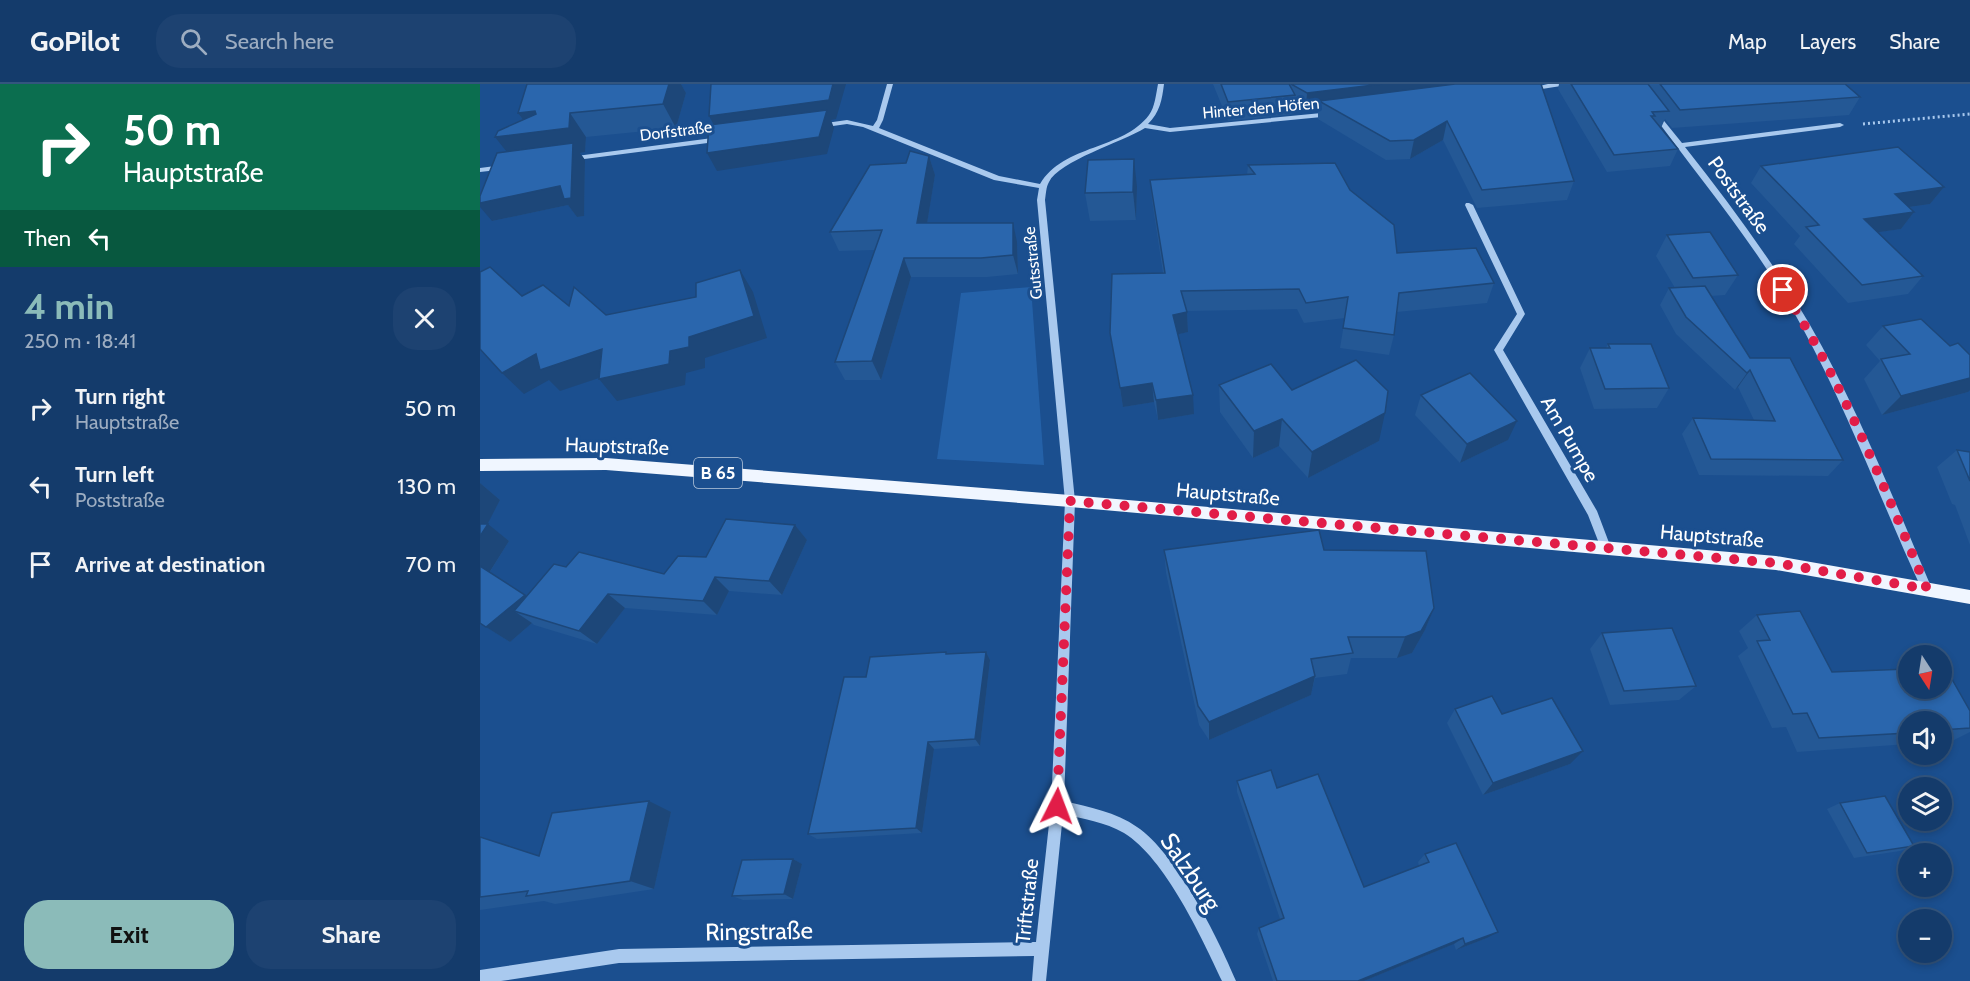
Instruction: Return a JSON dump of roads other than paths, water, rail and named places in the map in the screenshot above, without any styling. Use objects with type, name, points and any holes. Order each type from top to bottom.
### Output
[{"type":"main road","name":"Hauptstraße","points":[[480,465],[606,464],[1070,501],[1776,563],[1970,597]]},
{"type":"street","points":[[875,129],[880,120],[890,84]]},
{"type":"street","points":[[812,127],[847,123],[875,129],[997,178],[1044,187],[1045,182],[1056,170],[1150,119],[1156,110],[1161,84]]},
{"type":"street","points":[[1520,90],[1561,84]]},
{"type":"street","name":"Poststraße","points":[[1646,102],[1751,240],[1824,358],[1884,488],[1927,589]]},
{"type":"street","name":"Hinter den Höfen","points":[[1142,125],[1170,130],[1341,113]]},
{"type":"street","name":"Poststraße","points":[[1680,145],[1840,124]]},
{"type":"street","name":"Dorfstraße","points":[[563,159],[729,138]]},
{"type":"street","points":[[480,170],[516,165]]},
{"type":"street","name":"Gutsstraße","points":[[1044,187],[1041,200],[1070,501]]},
{"type":"street","name":"Am Pumpe","points":[[1469,205],[1521,314],[1498,350],[1593,514],[1606,548]]},
{"type":"street","name":"Triftstraße","points":[[1039,981],[1057,806],[1070,501]]},
{"type":"street","name":"Salzburg","points":[[1057,806],[1110,820],[1136,834],[1163,863],[1176,883],[1195,914],[1229,981]]},
{"type":"street","name":"Ringstraße","points":[[480,977],[619,956],[1041,949]]}]
